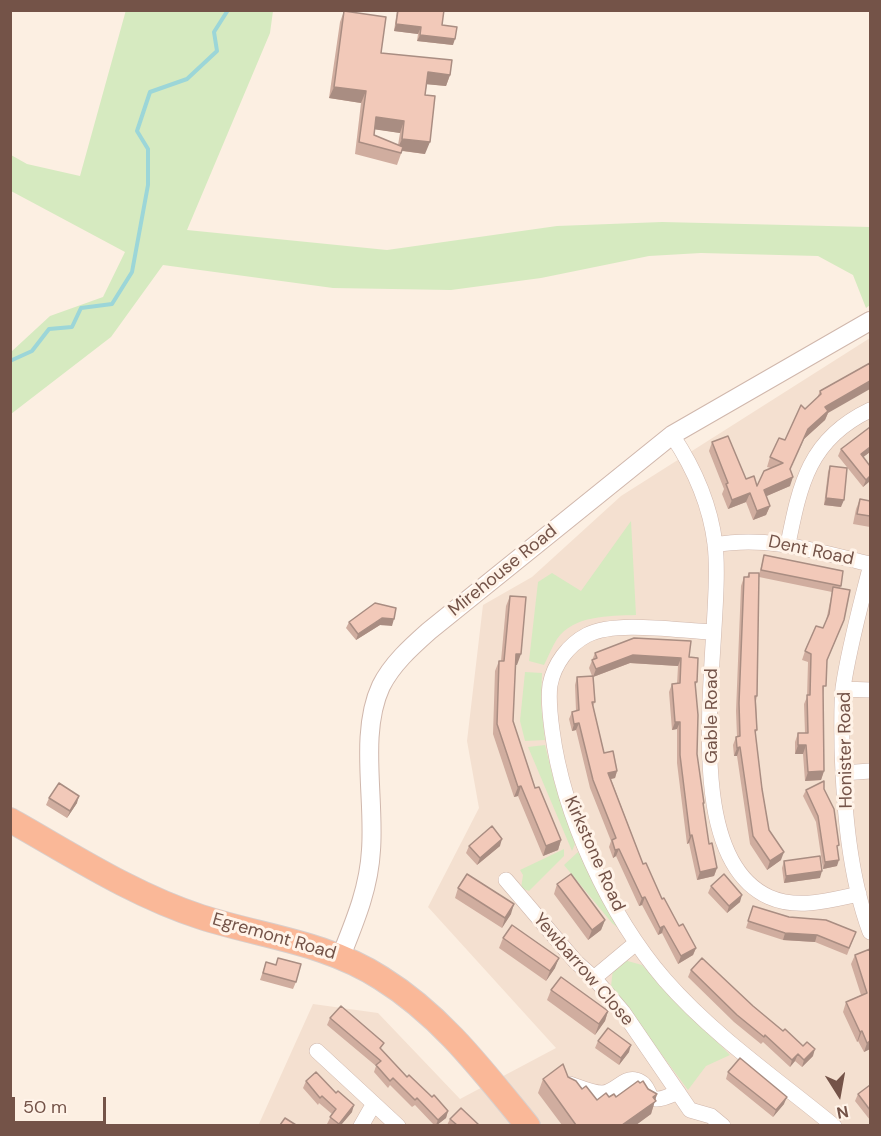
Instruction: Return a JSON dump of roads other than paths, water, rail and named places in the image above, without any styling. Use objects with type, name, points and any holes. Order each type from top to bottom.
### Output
[{"type":"highway","name":"Egremont Road","points":[[10,820],[108,876],[178,908],[201,917],[341,956],[402,992],[436,1020],[462,1045],[528,1125]]},
{"type":"street","name":"Mirehouse Road","points":[[341,956],[367,888],[372,805],[369,731],[373,706],[382,684],[394,665],[429,631],[672,435],[870,321]]},
{"type":"street","points":[[788,544],[797,497],[816,455],[849,422],[870,410]]},
{"type":"street","name":"Gable Road","points":[[672,435],[696,476],[707,505],[715,545],[709,745],[720,831],[733,862],[744,878],[754,888],[770,897],[784,902],[817,903],[859,894]]},
{"type":"street","name":"Dent Road","points":[[715,545],[754,541],[788,544],[870,566]]},
{"type":"street","name":"Honister Road","points":[[870,566],[852,635],[843,689],[841,727],[850,846],[859,894],[870,932]]},
{"type":"street","name":"Kirkstone Road","points":[[713,632],[620,627],[599,630],[571,646],[558,663],[550,682],[554,744],[569,801],[596,869],[636,943],[664,979],[696,1012],[834,1125]]},
{"type":"street","points":[[843,689],[870,690]]},
{"type":"street","points":[[843,772],[870,771]]},
{"type":"street","name":"Yewbarrow Close","points":[[506,880],[576,962],[594,978],[623,1012],[690,1110],[711,1116],[723,1125]]},
{"type":"street","points":[[594,978],[636,943]]},
{"type":"street","points":[[316,1051],[373,1105],[398,1125]]},
{"type":"street","points":[[570,1084],[601,1093],[611,1091],[629,1080],[635,1080],[641,1083],[657,1100],[663,1100],[678,1092]]},
{"type":"street","points":[[361,1125],[373,1105]]},
{"type":"waterway","points":[[10,361],[32,351],[49,329],[72,327],[81,308],[112,304],[132,272],[148,185],[148,149],[137,131],[150,92],[187,79],[217,51],[214,32],[228,10]]}]
